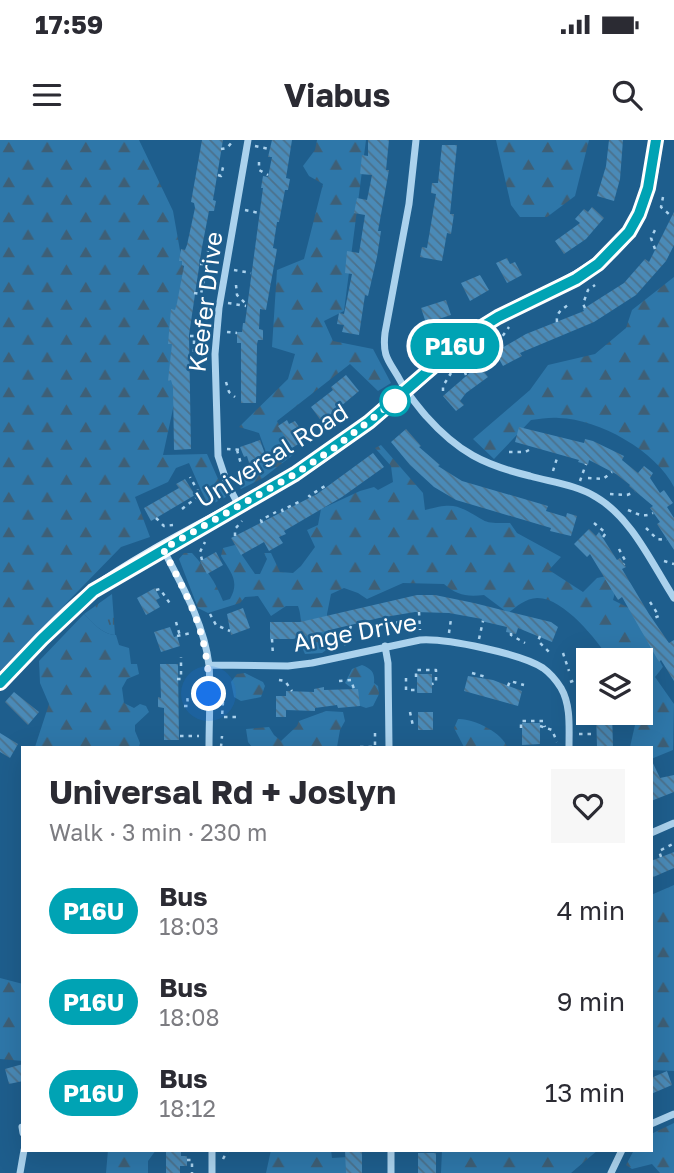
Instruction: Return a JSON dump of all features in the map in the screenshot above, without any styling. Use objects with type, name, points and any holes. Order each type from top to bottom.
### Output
[{"type":"street","points":[[416,140],[409,204],[383,348],[386,359],[406,392],[442,434],[462,451],[500,469],[594,495],[619,516],[674,598]]},
{"type":"street","name":"Universal Road","points":[[0,683],[93,591],[163,549],[242,513],[334,448],[406,392],[472,333],[498,317],[576,279],[598,264],[629,232],[639,214],[648,188],[656,140]]},
{"type":"street","name":"Keefer Drive","points":[[242,513],[220,465],[215,378],[220,301],[248,142]]},
{"type":"street","points":[[163,549],[190,600],[201,631],[209,666],[209,746]]},
{"type":"street","name":"Ange Drive","points":[[209,666],[312,663],[420,640],[476,648],[541,667],[560,687]]},
{"type":"street","points":[[385,646],[388,663],[388,746]]},
{"type":"street","points":[[560,687],[567,707],[569,746]]},
{"type":"street","points":[[653,832],[674,823]]},
{"type":"street","points":[[653,1123],[674,1114]]},
{"type":"street","points":[[20,1173],[24,1152]]},
{"type":"street","points":[[212,1152],[212,1173]]},
{"type":"street","points":[[391,1152],[391,1173]]},
{"type":"street","points":[[611,1173],[621,1152]]},
{"type":"path","points":[[221,149],[227,148],[234,140]]},
{"type":"path","points":[[248,142],[269,149]]},
{"type":"path","points":[[259,162],[259,170],[268,175]]},
{"type":"path","points":[[218,175],[221,176],[224,163]]},
{"type":"path","points":[[663,197],[661,207],[670,215]]},
{"type":"path","points":[[237,209],[259,213]]},
{"type":"path","points":[[655,249],[651,238],[656,228]]},
{"type":"path","points":[[200,264],[204,264],[208,251]]},
{"type":"path","points":[[226,269],[251,273]]},
{"type":"path","points":[[194,293],[201,294],[204,279]]},
{"type":"path","points":[[220,301],[246,305],[237,295],[236,285]]},
{"type":"path","points":[[585,308],[583,304],[588,290],[595,285]]},
{"type":"path","points":[[557,322],[556,317],[560,311],[568,306]]},
{"type":"path","points":[[497,351],[497,344],[509,327]]},
{"type":"path","points":[[190,336],[194,336],[194,352]]},
{"type":"path","points":[[466,375],[466,364],[476,353]]},
{"type":"path","points":[[443,391],[451,373]]},
{"type":"path","points":[[226,381],[229,392],[235,397]]},
{"type":"path","points":[[217,448],[239,449],[241,464]]},
{"type":"path","points":[[509,452],[529,450]]},
{"type":"path","points":[[550,481],[558,454]]},
{"type":"path","points":[[577,489],[586,464]]},
{"type":"path","points":[[588,478],[603,479],[612,471]]},
{"type":"path","points":[[182,509],[200,495],[190,477]]},
{"type":"path","points":[[310,498],[309,496],[325,486]]},
{"type":"path","points":[[610,494],[627,495],[635,492]]},
{"type":"path","points":[[283,512],[282,510],[301,501]]},
{"type":"path","points":[[628,510],[645,516],[653,513]]},
{"type":"path","points":[[262,523],[261,520],[276,512]]},
{"type":"path","points":[[235,536],[242,513]]},
{"type":"path","points":[[156,518],[164,526],[173,525]]},
{"type":"path","points":[[594,523],[606,533],[603,537]]},
{"type":"path","points":[[646,528],[657,539],[667,540]]},
{"type":"path","points":[[202,560],[200,552],[205,542]]},
{"type":"path","points":[[619,549],[626,562],[624,564]]},
{"type":"path","points":[[659,557],[664,562],[674,564]]},
{"type":"path","points":[[156,590],[160,589],[171,605]]},
{"type":"path","points":[[650,602],[659,616],[654,618]]},
{"type":"path","points":[[419,612],[420,640]]},
{"type":"path","points":[[210,614],[216,625],[230,631]]},
{"type":"path","points":[[388,624],[406,621],[404,614]]},
{"type":"path","points":[[447,642],[451,619]]},
{"type":"path","points":[[476,648],[483,621]]},
{"type":"path","points":[[176,622],[179,636],[201,631]]},
{"type":"path","points":[[377,623],[385,646]]},
{"type":"path","points":[[345,657],[343,647],[351,626]]},
{"type":"path","points":[[511,633],[525,643]]},
{"type":"path","points":[[540,636],[538,641],[550,653]]},
{"type":"path","points":[[272,639],[274,666]]},
{"type":"path","points":[[563,653],[569,671]]},
{"type":"path","points":[[177,679],[181,679],[181,657]]},
{"type":"path","points":[[416,677],[416,670],[436,670],[436,683],[432,684]]},
{"type":"path","points":[[472,673],[486,679]]},
{"type":"path","points":[[406,677],[406,690],[416,690]]},
{"type":"path","points":[[279,680],[285,681],[292,691]]},
{"type":"path","points":[[339,681],[351,680],[354,689]]},
{"type":"path","points":[[560,687],[576,680]]},
{"type":"path","points":[[508,686],[510,681],[524,685]]},
{"type":"path","points":[[184,706],[188,706],[187,694]]},
{"type":"path","points":[[223,702],[222,717],[238,717]]},
{"type":"path","points":[[410,712],[412,726]]},
{"type":"path","points":[[521,728],[521,721],[543,721],[545,727]]},
{"type":"path","points":[[540,726],[556,734],[557,742]]},
{"type":"path","points":[[375,731],[375,746]]},
{"type":"path","points":[[568,734],[593,734]]},
{"type":"path","points":[[180,736],[209,736]]},
{"type":"path","points":[[222,736],[222,746]]},
{"type":"path","points":[[661,857],[659,851],[673,844]]},
{"type":"path","points":[[219,1166],[227,1152]]},
{"type":"path","points":[[187,1160],[192,1160],[192,1173]]},
{"type":"green space","points":[[0,140],[139,140],[173,211],[184,273],[179,381],[163,455],[207,454],[226,497],[208,506],[189,463],[176,468],[168,482],[135,497],[150,537],[121,547],[0,671]]},
{"type":"green space","points":[[317,140],[366,140],[344,311],[324,321],[333,341],[373,349],[391,383],[378,391],[350,364],[277,421],[294,454],[263,478],[241,489],[233,478],[268,458],[259,433],[239,427],[288,379],[295,354],[272,347],[277,270],[304,259],[323,184],[309,176],[303,166],[315,150]]},
{"type":"green space","points":[[496,140],[589,140],[575,196],[547,217],[520,217],[511,205]]},
{"type":"green space","points":[[674,277],[674,487],[654,461],[625,439],[575,420],[531,420],[494,459],[473,439],[530,390],[548,365],[595,354],[626,328],[632,310]]},
{"type":"green space","points":[[381,445],[423,493],[425,510],[456,506],[486,521],[510,523],[517,533],[561,557],[549,570],[583,592],[597,578],[607,576],[617,585],[613,600],[633,610],[653,648],[601,648],[578,621],[558,604],[537,598],[521,603],[508,613],[484,595],[462,594],[444,584],[403,583],[367,599],[344,588],[331,594],[327,614],[329,648],[322,653],[305,654],[298,606],[286,606],[271,616],[258,596],[245,597],[240,603],[208,613],[198,608],[179,559],[184,553],[192,553],[202,564],[223,601],[230,599],[234,582],[221,556],[223,548],[235,545],[255,574],[260,574],[267,559],[264,553],[271,553],[280,572],[293,573],[315,547],[307,530],[318,525],[321,509],[360,491],[374,487],[378,490],[393,482],[391,466],[375,448]]},
{"type":"green space","points":[[112,594],[115,635],[102,630],[84,614]]},
{"type":"green space","points":[[84,614],[103,631],[116,635],[119,645],[129,648],[131,664],[137,664],[139,674],[127,679],[122,688],[124,703],[134,708],[140,704],[146,706],[149,712],[135,725],[139,746],[35,746],[49,704],[40,683],[39,661]]},
{"type":"green space","points":[[653,648],[663,667],[655,677],[674,704],[673,750],[653,758],[653,746],[630,746],[635,725],[653,725]]},
{"type":"green space","points":[[362,665],[372,672],[379,694],[373,706],[366,708],[355,704],[353,689],[345,683],[352,669]]},
{"type":"green space","points":[[245,673],[263,682],[265,686],[261,697],[241,701],[234,697],[231,682],[237,674]]},
{"type":"green space","points":[[326,711],[343,712],[345,721],[337,746],[251,746],[248,742],[246,729],[269,727],[281,741],[299,721]]},
{"type":"green space","points":[[458,719],[471,721],[487,727],[506,746],[463,746],[454,728]]},
{"type":"green space","points":[[674,885],[674,1071],[653,1070],[653,894]]},
{"type":"green space","points":[[0,978],[21,983],[21,1061],[0,1059]]},
{"type":"green space","points":[[674,1123],[674,1173],[660,1173],[652,1164],[632,1169],[626,1165],[633,1152],[653,1152],[653,1133]]},
{"type":"green space","points":[[108,1152],[155,1152],[148,1161],[148,1173],[106,1173]]},
{"type":"green space","points":[[271,1152],[331,1152],[332,1158],[348,1157],[358,1173],[266,1173]]},
{"type":"green space","points":[[442,1152],[596,1152],[571,1173],[441,1173]]},
{"type":"building","points":[[202,140],[223,140],[213,200],[216,201],[214,211],[209,211],[189,335],[191,449],[174,450],[173,387],[171,380],[168,381],[172,344],[168,344],[171,309],[175,310],[177,303],[184,266],[182,261],[179,261],[181,249],[185,250],[187,245],[195,208],[191,202]]},
{"type":"building","points":[[272,140],[292,140],[286,178],[290,179],[277,222],[273,248],[277,249],[266,310],[260,309],[259,329],[263,330],[263,340],[258,340],[257,344],[256,403],[241,403],[241,343],[237,343],[237,332],[242,332],[245,323],[261,188],[263,176],[268,177],[272,157],[268,157]]},
{"type":"building","points":[[368,140],[389,140],[386,170],[389,170],[378,231],[381,231],[377,257],[368,296],[365,295],[359,335],[342,332],[344,325],[337,324],[339,313],[344,314],[352,274],[345,273],[347,251],[359,253],[365,215],[354,213],[357,198],[367,200],[372,175],[360,174],[362,155],[368,156]]},
{"type":"building","points":[[609,140],[623,140],[620,179],[614,201],[597,196],[606,166]]},
{"type":"building","points":[[442,145],[457,145],[450,214],[454,214],[442,261],[420,257],[422,247],[427,248],[436,194],[431,193],[432,183],[438,183]]},
{"type":"building","points":[[592,207],[604,218],[586,239],[564,254],[555,241],[580,223],[575,219],[584,209],[588,212]]},
{"type":"building","points":[[674,212],[674,245],[666,261],[636,295],[594,322],[520,353],[522,356],[503,366],[495,352],[526,334],[584,311],[583,309],[624,283],[645,259],[649,262]]},
{"type":"building","points":[[507,258],[510,264],[515,262],[522,275],[507,283],[496,263]]},
{"type":"building","points":[[480,275],[489,290],[470,301],[461,283]]},
{"type":"building","points":[[446,300],[451,315],[426,323],[421,308]]},
{"type":"building","points":[[479,365],[488,377],[466,393],[460,401],[464,405],[456,411],[443,396]]},
{"type":"building","points":[[346,375],[359,391],[322,422],[311,407],[333,390],[331,387]]},
{"type":"building","points":[[287,420],[289,424],[295,421],[304,434],[300,437],[303,441],[292,448],[278,426]]},
{"type":"building","points":[[519,427],[584,443],[585,439],[593,441],[624,456],[622,460],[638,473],[644,466],[653,473],[650,478],[660,493],[664,490],[673,503],[667,507],[674,518],[674,550],[657,524],[660,522],[650,508],[653,506],[630,485],[616,474],[589,460],[588,465],[515,442]]},
{"type":"building","points":[[406,429],[421,446],[419,447],[440,465],[438,466],[462,481],[548,506],[546,511],[566,517],[567,513],[577,516],[571,536],[456,500],[434,487],[410,465],[391,442]]},
{"type":"building","points":[[260,440],[266,457],[249,463],[240,447]]},
{"type":"building","points":[[373,453],[384,467],[342,497],[284,531],[286,534],[279,537],[283,543],[269,551],[264,542],[241,555],[231,538],[317,494]]},
{"type":"building","points":[[185,479],[195,495],[151,521],[144,508],[179,488],[176,484]]},
{"type":"building","points":[[589,529],[596,536],[599,532],[617,560],[620,558],[626,567],[622,569],[649,614],[669,643],[674,640],[674,681],[661,660],[659,662],[622,597],[618,600],[590,554],[587,557],[574,544]]},
{"type":"building","points":[[216,552],[223,565],[207,574],[200,561]]},
{"type":"building","points":[[155,588],[160,598],[156,600],[160,607],[146,615],[137,598]]},
{"type":"building","points":[[417,595],[435,595],[474,603],[551,622],[558,627],[552,642],[518,628],[516,634],[506,632],[507,627],[481,621],[482,619],[449,613],[415,612],[293,639],[270,639],[270,622],[300,622]]},
{"type":"building","points":[[243,608],[250,628],[231,635],[227,614]]},
{"type":"building","points":[[170,627],[180,646],[161,652],[154,632]]},
{"type":"building","points":[[160,664],[178,664],[179,740],[164,740],[164,708],[158,707],[158,697],[161,698]]},
{"type":"building","points":[[417,674],[432,674],[432,693],[417,693]]},
{"type":"building","points":[[468,676],[493,680],[522,691],[518,706],[464,691]]},
{"type":"building","points":[[324,687],[324,690],[358,689],[360,706],[338,708],[337,705],[315,708],[315,711],[286,710],[286,717],[276,717],[276,696],[286,696],[286,691],[314,692],[314,689]]},
{"type":"building","points":[[14,692],[39,712],[28,725],[5,702]]},
{"type":"building","points":[[418,712],[433,712],[433,730],[418,730]]},
{"type":"building","points":[[522,723],[540,723],[540,744],[522,745]]},
{"type":"building","points":[[596,725],[612,725],[613,746],[597,746]]},
{"type":"building","points":[[0,733],[18,744],[10,758],[0,752]]},
{"type":"building","points":[[653,763],[660,778],[674,775],[674,792],[653,800]]},
{"type":"building","points":[[674,852],[674,868],[653,877],[653,860]]},
{"type":"building","points":[[21,1065],[21,1081],[9,1084],[5,1069]]},
{"type":"building","points":[[667,1071],[672,1085],[653,1093],[653,1077]]},
{"type":"building","points":[[166,1152],[181,1152],[181,1156],[187,1156],[187,1166],[180,1166],[180,1173],[166,1173]]},
{"type":"building","points":[[345,1152],[362,1152],[362,1173],[346,1173]]},
{"type":"building","points":[[418,1153],[436,1153],[436,1173],[418,1173]]},
{"type":"bus line","name":"P16U","points":[[0,683],[93,591],[295,474],[369,422],[472,333],[498,317],[576,279],[598,264],[629,232],[639,214],[648,188],[656,140]]},
{"type":"route","points":[[209,694],[209,666],[198,620],[163,549],[295,474],[395,401]]}]
